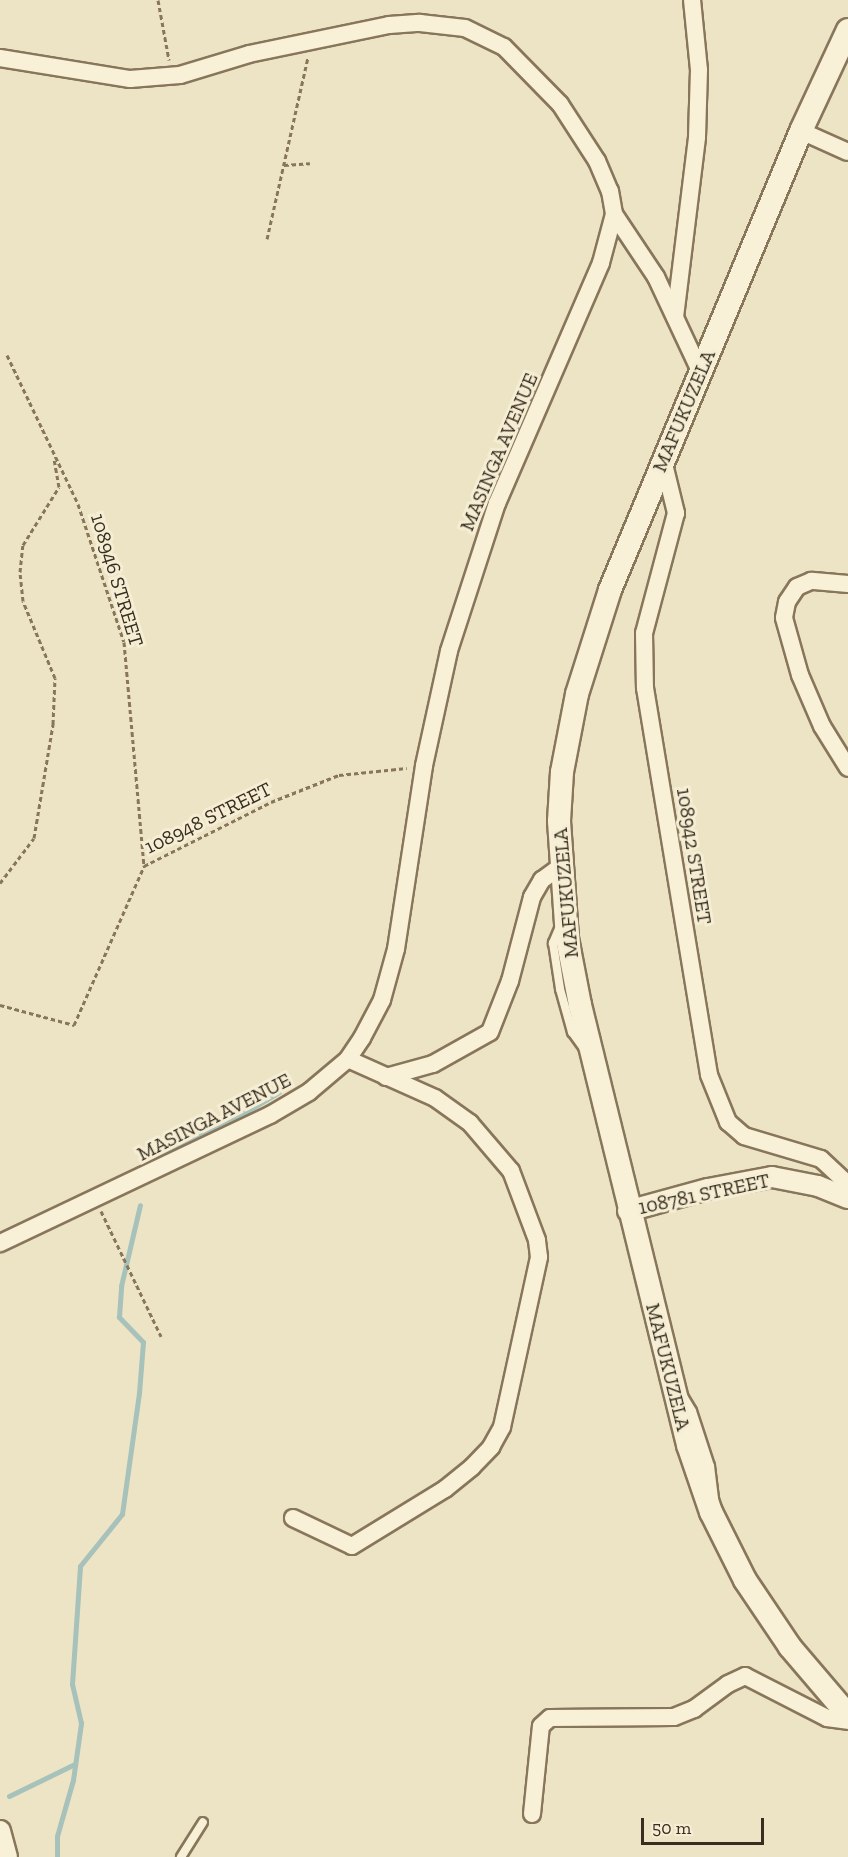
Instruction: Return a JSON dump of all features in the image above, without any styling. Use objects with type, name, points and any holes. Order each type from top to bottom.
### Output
[{"type":"main road","name":"MAFUKUZELA","points":[[848,30],[801,131],[610,590],[577,694],[562,772],[560,867],[565,919],[592,1060],[671,1386],[711,1512],[745,1581],[768,1616],[848,1715]]},
{"type":"street","points":[[675,317],[697,137],[699,70],[692,0]]},
{"type":"street","name":"MASINGA AVENUE","points":[[0,58],[130,80],[172,76],[311,41],[389,25],[420,23],[465,28],[487,37],[516,59],[578,127],[610,191],[614,214],[597,273],[496,503],[449,651],[424,766],[396,949],[382,1000],[348,1059],[309,1092],[270,1115],[0,1243]]},
{"type":"street","points":[[801,131],[848,152]]},
{"type":"street","points":[[614,214],[656,278],[700,371]]},
{"type":"street","name":"108942 STREET","points":[[663,460],[676,513],[644,633],[645,688],[709,1075],[728,1122],[744,1136],[821,1159],[848,1184]]},
{"type":"street","points":[[848,584],[811,582],[797,587],[787,602],[784,618],[800,675],[822,726],[848,768]]},
{"type":"street","points":[[386,1077],[434,1064],[490,1032],[510,981],[532,897],[542,880],[560,867]]},
{"type":"street","points":[[293,1518],[352,1546],[446,1489],[491,1447],[502,1427],[539,1257],[537,1240],[521,1195],[500,1154],[457,1111],[348,1059]]},
{"type":"street","name":"108781 STREET","points":[[628,1211],[708,1189],[772,1177],[818,1186],[848,1198]]},
{"type":"street","points":[[532,1814],[541,1726],[550,1718],[674,1716],[694,1709],[728,1684],[745,1676],[827,1718],[848,1721]]},
{"type":"street","points":[[0,1831],[6,1857]]},
{"type":"lane","points":[[182,1857],[203,1822]]},
{"type":"path","points":[[158,0],[172,76]]},
{"type":"path","points":[[267,239],[311,41]]},
{"type":"path","points":[[284,165],[310,163]]},
{"type":"path","name":"108946 STREET","points":[[7,356],[78,504],[124,642],[144,866]]},
{"type":"path","points":[[0,883],[34,838],[56,697],[53,667],[23,601],[20,572],[23,545],[59,487],[51,447]]},
{"type":"path","name":"108948 STREET","points":[[0,1005],[74,1025],[144,866],[270,802],[339,775],[424,766]]},
{"type":"path","points":[[96,1199],[161,1336]]},
{"type":"waterway","points":[[147,1165],[163,1152],[224,1125],[279,1092]]},
{"type":"waterway","points":[[57,1857],[57,1836],[73,1780],[81,1723],[72,1684],[80,1566],[122,1514],[139,1393],[143,1342],[119,1317],[121,1286],[140,1205]]},
{"type":"waterway","points":[[9,1796],[75,1764]]}]
